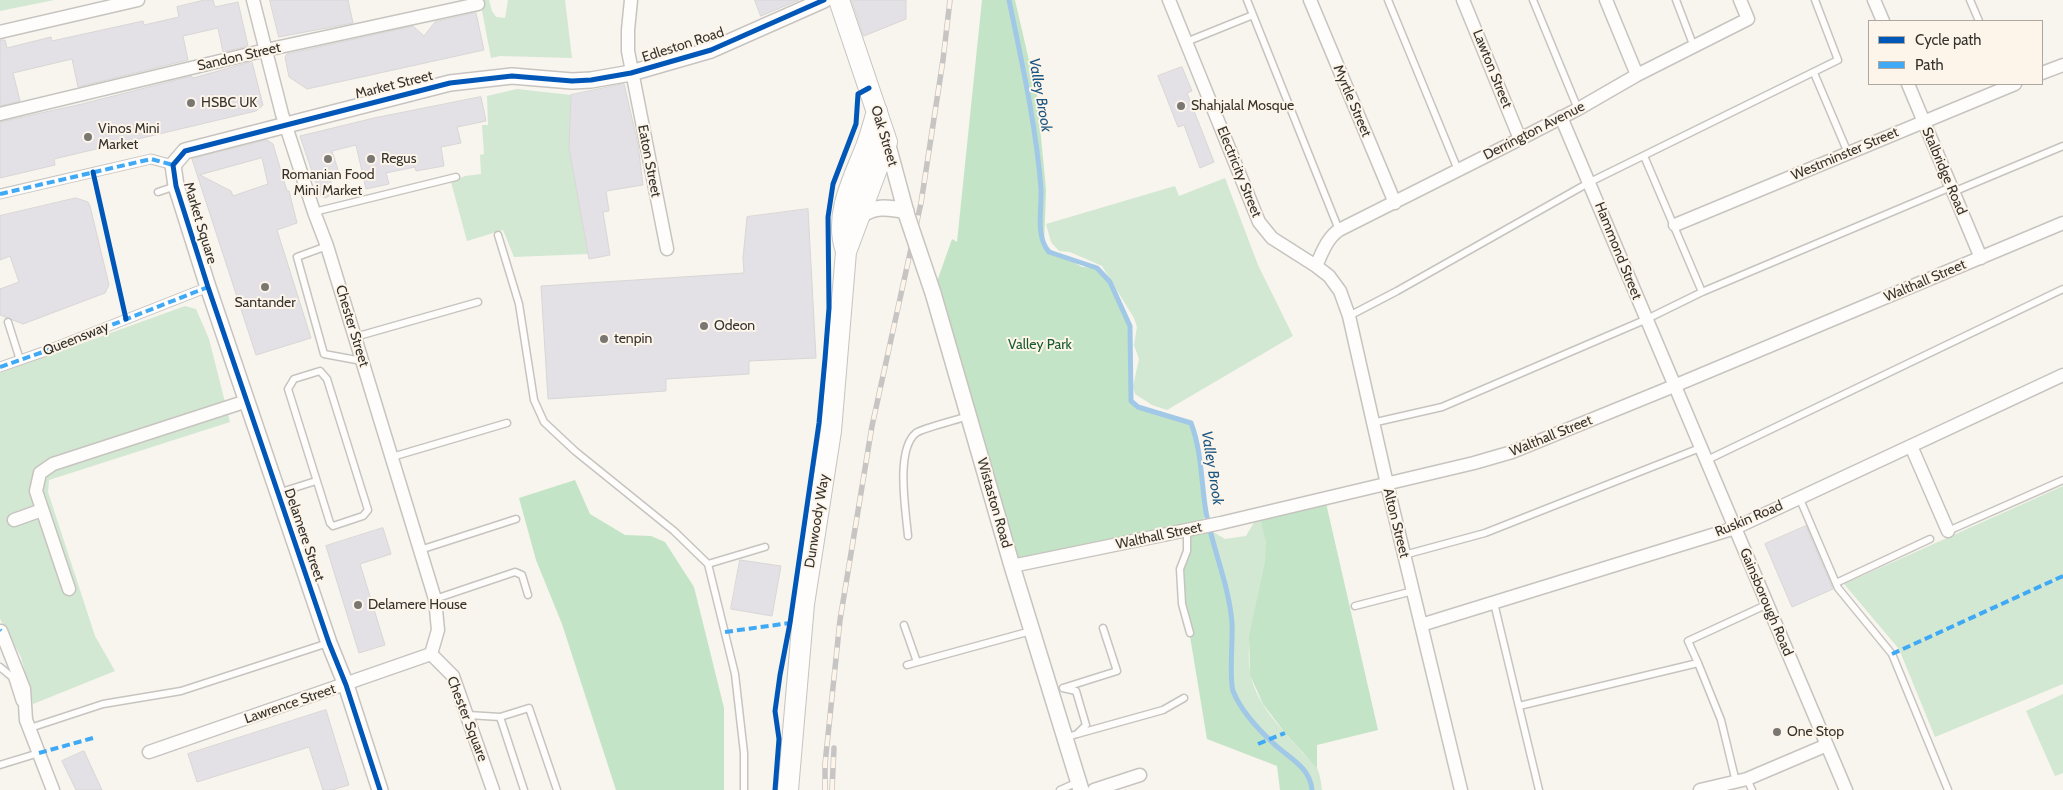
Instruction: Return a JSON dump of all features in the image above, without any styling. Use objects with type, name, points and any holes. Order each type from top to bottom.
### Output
[{"type":"main road","name":"Oak Street","points":[[839,0],[844,20],[887,142]]},
{"type":"main road","name":"Dunwoody Way","points":[[846,252],[842,238],[843,214],[849,186],[867,144],[877,111]]},
{"type":"main road","name":"Dunwoody Way","points":[[788,790],[804,604],[831,432],[846,252],[887,142]]},
{"type":"street","points":[[0,32],[138,0]]},
{"type":"street","name":"Chester Street","points":[[253,0],[282,114],[327,246],[435,599],[438,630],[431,654]]},
{"type":"street","name":"Eaton Street","points":[[631,0],[628,30],[631,73],[667,249]]},
{"type":"street","name":"Edleston Road","points":[[631,73],[711,50],[824,0]]},
{"type":"street","name":"Electricity Street","points":[[1169,0],[1259,222],[1272,238],[1316,266]]},
{"type":"street","name":"Myrtle Street","points":[[1310,0],[1394,203]]},
{"type":"street","name":"Lawton Street","points":[[1463,0],[1520,139]]},
{"type":"street","points":[[1606,0],[1637,75]]},
{"type":"street","name":"Derrington Avenue","points":[[1316,266],[1324,247],[1334,233],[1339,230],[1520,139],[1578,109],[1637,75],[1748,19],[1740,0]]},
{"type":"street","points":[[1874,0],[1883,20]]},
{"type":"street","name":"Sandon Street","points":[[0,114],[266,50],[478,4]]},
{"type":"street","points":[[2043,73],[2063,65]]},
{"type":"street","name":"Market Street","points":[[173,165],[185,151],[450,83],[491,77],[529,76],[572,81],[591,80],[631,73]]},
{"type":"street","name":"Stalbridge Road","points":[[1908,85],[1981,258]]},
{"type":"street","name":"Westminster Street","points":[[1675,225],[2010,85]]},
{"type":"street","name":"Hammond Street","points":[[1561,117],[1590,182],[1674,386]]},
{"type":"street","name":"Oak Street","points":[[887,142],[907,213]]},
{"type":"street","points":[[0,194],[151,159],[173,165]]},
{"type":"street","name":"Market Square","points":[[173,165],[176,186],[208,287]]},
{"type":"street","points":[[858,218],[865,212],[878,208],[892,208],[907,213]]},
{"type":"street","name":"Wistaston Road","points":[[907,213],[933,293],[1032,631],[1057,690],[1071,736],[1080,786]]},
{"type":"street","name":"Walthall Street","points":[[1012,566],[1221,523],[1474,463],[1512,452],[2063,223]]},
{"type":"street","name":"Alton Street","points":[[1316,266],[1328,276],[1340,291],[1348,316],[1386,484],[1461,790]]},
{"type":"street","name":"Queensway","points":[[0,367],[208,287]]},
{"type":"street","name":"Delamere Street","points":[[208,287],[329,643],[346,685],[380,790]]},
{"type":"street","name":"Ruskin Road","points":[[1421,625],[1735,528],[2063,375]]},
{"type":"street","name":"Gainsborough Road","points":[[1674,386],[1846,790]]},
{"type":"street","points":[[69,589],[36,491],[40,473],[53,464],[247,401]]},
{"type":"street","points":[[1911,446],[1948,531]]},
{"type":"street","points":[[14,520],[42,510]]},
{"type":"street","points":[[0,630],[24,689],[28,724],[53,790]]},
{"type":"street","name":"Lawrence Street","points":[[150,752],[431,654]]},
{"type":"street","name":"Chester Square","points":[[431,654],[453,676],[493,790]]},
{"type":"street","points":[[1700,790],[1745,783],[1827,745]]},
{"type":"street","points":[[1094,790],[1140,775]]},
{"type":"lane","points":[[1247,0],[1339,230]]},
{"type":"lane","points":[[1388,0],[1458,170]]},
{"type":"lane","points":[[1533,0],[1578,109]]},
{"type":"lane","points":[[1676,0],[1694,47]]},
{"type":"lane","points":[[1348,316],[1397,291],[1590,182],[1838,60],[1815,0]]},
{"type":"lane","points":[[1972,0],[1979,20]]},
{"type":"lane","points":[[1186,42],[1254,15]]},
{"type":"lane","points":[[1814,72],[1848,153]]},
{"type":"lane","points":[[1372,424],[1442,407],[1646,319],[1702,292],[1952,189],[2063,146]]},
{"type":"lane","points":[[1644,156],[1702,292]]},
{"type":"lane","points":[[314,212],[456,177]]},
{"type":"lane","points":[[158,192],[176,186]]},
{"type":"lane","points":[[498,235],[519,304],[534,400],[544,422],[574,451],[674,532],[708,564],[735,674],[744,753],[744,790]]},
{"type":"lane","points":[[327,246],[297,257],[324,354],[362,361]]},
{"type":"lane","points":[[1705,460],[2063,289]]},
{"type":"lane","points":[[355,337],[478,302]]},
{"type":"lane","points":[[8,322],[20,360]]},
{"type":"lane","points":[[320,372],[327,379],[368,510],[367,512],[363,516],[333,526],[330,523],[316,481],[288,389],[294,379],[320,372]]},
{"type":"lane","points":[[908,536],[904,468],[909,442],[916,433],[969,416]]},
{"type":"lane","points":[[392,457],[507,423]]},
{"type":"lane","points":[[1404,555],[1485,532],[1700,448]]},
{"type":"lane","points":[[1948,531],[2063,480]]},
{"type":"lane","points":[[278,493],[316,481]]},
{"type":"lane","points":[[1799,497],[1836,583],[1892,654],[1948,790]]},
{"type":"lane","points":[[420,550],[516,519]]},
{"type":"lane","points":[[1187,529],[1187,551],[1180,569],[1182,604],[1190,633]]},
{"type":"lane","points":[[1836,583],[1930,539]]},
{"type":"lane","points":[[708,564],[765,547]]},
{"type":"lane","points":[[435,599],[515,572],[522,575],[528,595]]},
{"type":"lane","points":[[1355,606],[1413,591]]},
{"type":"lane","points":[[1494,602],[1539,790]]},
{"type":"lane","points":[[1745,783],[1688,641],[1768,604]]},
{"type":"lane","points":[[904,625],[917,662]]},
{"type":"lane","points":[[1057,690],[1117,671],[1103,628]]},
{"type":"lane","points":[[907,665],[1032,631]]},
{"type":"lane","points":[[0,667],[12,677],[28,724],[103,704],[186,690],[329,643]]},
{"type":"lane","points":[[1519,706],[1698,663]]},
{"type":"lane","points":[[1057,690],[1076,691],[1086,725],[1071,736]]},
{"type":"lane","points":[[1071,736],[1163,710],[1184,698]]},
{"type":"lane","points":[[468,715],[500,717],[529,708],[557,790]]},
{"type":"lane","points":[[500,717],[524,790]]},
{"type":"lane","points":[[0,765],[39,753]]},
{"type":"lane","points":[[1060,790],[1080,786]]},
{"type":"green space","points":[[0,0],[54,0],[0,11]]},
{"type":"green space","points":[[480,0],[489,0],[496,17],[505,18],[508,0],[565,0],[572,58],[500,56],[491,58]]},
{"type":"green space","name":"Valley Park","points":[[982,0],[1015,0],[1037,95],[1046,190],[1044,246],[1082,267],[1097,268],[1110,282],[1130,326],[1131,402],[1138,407],[1191,423],[1203,479],[1206,512],[1201,526],[1210,530],[1231,611],[1231,665],[1235,696],[1239,705],[1261,732],[1303,769],[1312,790],[1280,790],[1277,766],[1207,739],[1180,576],[1187,551],[1187,530],[1012,566],[933,293],[952,239],[957,242]]},
{"type":"green space","points":[[517,89],[571,95],[569,148],[588,254],[514,257],[503,230],[467,241],[451,182],[465,176],[481,174],[480,155],[484,154],[482,125],[488,125],[487,96]]},
{"type":"green space","points":[[1225,178],[1258,265],[1293,336],[1167,410],[1152,405],[1135,394],[1133,386],[1139,359],[1134,345],[1137,327],[1134,318],[1102,266],[1070,252],[1059,251],[1051,242],[1046,224],[1175,186],[1179,196]]},
{"type":"green space","points":[[185,306],[196,309],[209,339],[230,422],[49,480],[48,492],[95,636],[115,671],[33,704],[21,657],[0,619],[0,373]]},
{"type":"green space","points":[[575,480],[590,514],[625,535],[651,536],[665,542],[694,587],[724,708],[724,790],[616,790],[562,624],[536,560],[519,498]]},
{"type":"green space","points":[[2063,486],[2063,684],[1935,737],[1899,649],[1844,584]]},
{"type":"green space","points":[[1326,503],[1378,730],[1317,745],[1317,768],[1285,733],[1263,704],[1250,675],[1249,636],[1265,562],[1266,543],[1259,514]]},
{"type":"green space","points":[[1259,514],[1266,544],[1266,560],[1249,643],[1251,676],[1264,707],[1316,766],[1322,790],[1312,790],[1297,762],[1273,743],[1241,709],[1233,692],[1232,622],[1223,575],[1210,530],[1225,539],[1246,536]]},
{"type":"green space","points":[[2063,694],[2063,773],[2055,776],[2026,711]]},
{"type":"building","points":[[205,0],[213,0],[215,7],[238,2],[248,46],[223,52],[218,28],[183,36],[188,60],[78,87],[72,59],[13,73],[20,101],[0,106],[0,40],[5,40],[7,48],[51,37],[52,41],[143,21],[144,25],[179,17],[177,7]]},
{"type":"building","points":[[270,0],[348,0],[353,23],[279,37]]},
{"type":"building","points":[[755,0],[799,0],[761,16]]},
{"type":"building","points":[[852,0],[906,0],[906,19],[864,36]]},
{"type":"building","points":[[476,13],[484,50],[307,89],[289,77],[285,57],[287,54],[413,26],[424,36],[435,22]]},
{"type":"building","points":[[252,62],[263,105],[256,111],[54,159],[55,165],[0,178],[0,122],[82,104],[192,76],[192,78]]},
{"type":"building","name":"Shahjalal Mosque","points":[[1182,67],[1192,91],[1187,93],[1214,162],[1200,168],[1184,125],[1178,127],[1158,76]]},
{"type":"building","points":[[624,84],[638,144],[643,185],[606,191],[609,211],[603,212],[610,255],[589,259],[569,148],[571,95]]},
{"type":"building","points":[[481,97],[486,121],[457,127],[461,143],[441,147],[444,166],[416,171],[415,167],[386,173],[389,184],[366,189],[356,145],[332,151],[339,173],[329,177],[335,193],[325,198],[320,195],[300,136],[374,118]]},
{"type":"building","points":[[267,140],[273,144],[287,191],[289,191],[297,223],[277,230],[311,338],[256,355],[192,159]],"holes":[[[262,158],[268,184],[233,196],[231,191],[200,175]]]},
{"type":"building","points":[[76,198],[88,202],[90,206],[109,285],[105,293],[23,324],[0,315],[0,289],[19,282],[10,256],[0,260],[0,216]]},
{"type":"building","points":[[808,209],[816,358],[749,361],[749,374],[666,379],[666,391],[548,399],[541,286],[744,273],[743,258],[747,217]]},
{"type":"building","points":[[1806,526],[1833,589],[1792,607],[1765,544]]},
{"type":"building","name":"Delamere House","points":[[383,528],[391,554],[360,564],[385,645],[359,653],[326,546]]},
{"type":"building","points":[[740,560],[781,566],[772,616],[731,609]]},
{"type":"building","points":[[326,710],[349,785],[332,790],[323,790],[309,747],[197,782],[188,754]]},
{"type":"building","points":[[84,751],[102,790],[76,790],[62,761]]},
{"type":"waterway","name":"Valley Brook","points":[[1009,0],[1036,141],[1041,189],[1040,222],[1045,246],[1049,252],[1097,268],[1110,282],[1130,326],[1131,401],[1138,407],[1191,423],[1199,456],[1206,512],[1230,609],[1232,623],[1231,678],[1233,691],[1240,705],[1255,725],[1307,774],[1312,790]]},
{"type":"railway","points":[[825,790],[825,764],[840,620],[872,426],[921,203],[943,60],[950,0]]},
{"type":"railway","points":[[832,790],[834,748]]},
{"type":"marked path","points":[[0,194],[151,159],[173,165]]},
{"type":"marked path","points":[[0,367],[208,287]]},
{"type":"marked path","points":[[1892,654],[2063,576]]},
{"type":"marked path","points":[[725,632],[790,623]]},
{"type":"marked path","points":[[1258,744],[1285,733]]},
{"type":"marked path","points":[[39,753],[93,738]]},
{"type":"cycle path","points":[[380,790],[346,685],[329,643],[208,287],[176,186],[173,165],[185,151],[450,83],[512,76],[572,81],[591,80],[631,73],[711,50],[824,0]]},
{"type":"cycle path","points":[[775,790],[779,739],[775,711],[790,623],[819,423],[825,359],[829,308],[828,217],[833,184],[856,124],[858,94],[869,88]]},
{"type":"cycle path","points":[[93,172],[126,319]]},
{"type":"place","name":"HSBC UK","points":[[191,103]]},
{"type":"place","name":"Shahjalal Mosque","points":[[1181,106]]},
{"type":"place","name":"Vinos Mini Market","points":[[88,137]]},
{"type":"place","name":"Romanian Food Mini Market","points":[[328,159]]},
{"type":"place","name":"Regus","points":[[371,159]]},
{"type":"place","name":"Santander","points":[[265,287]]},
{"type":"place","name":"Odeon","points":[[704,326]]},
{"type":"place","name":"tenpin","points":[[604,339]]},
{"type":"place","name":"Delamere House","points":[[358,605]]},
{"type":"place","name":"One Stop","points":[[1777,732]]}]
